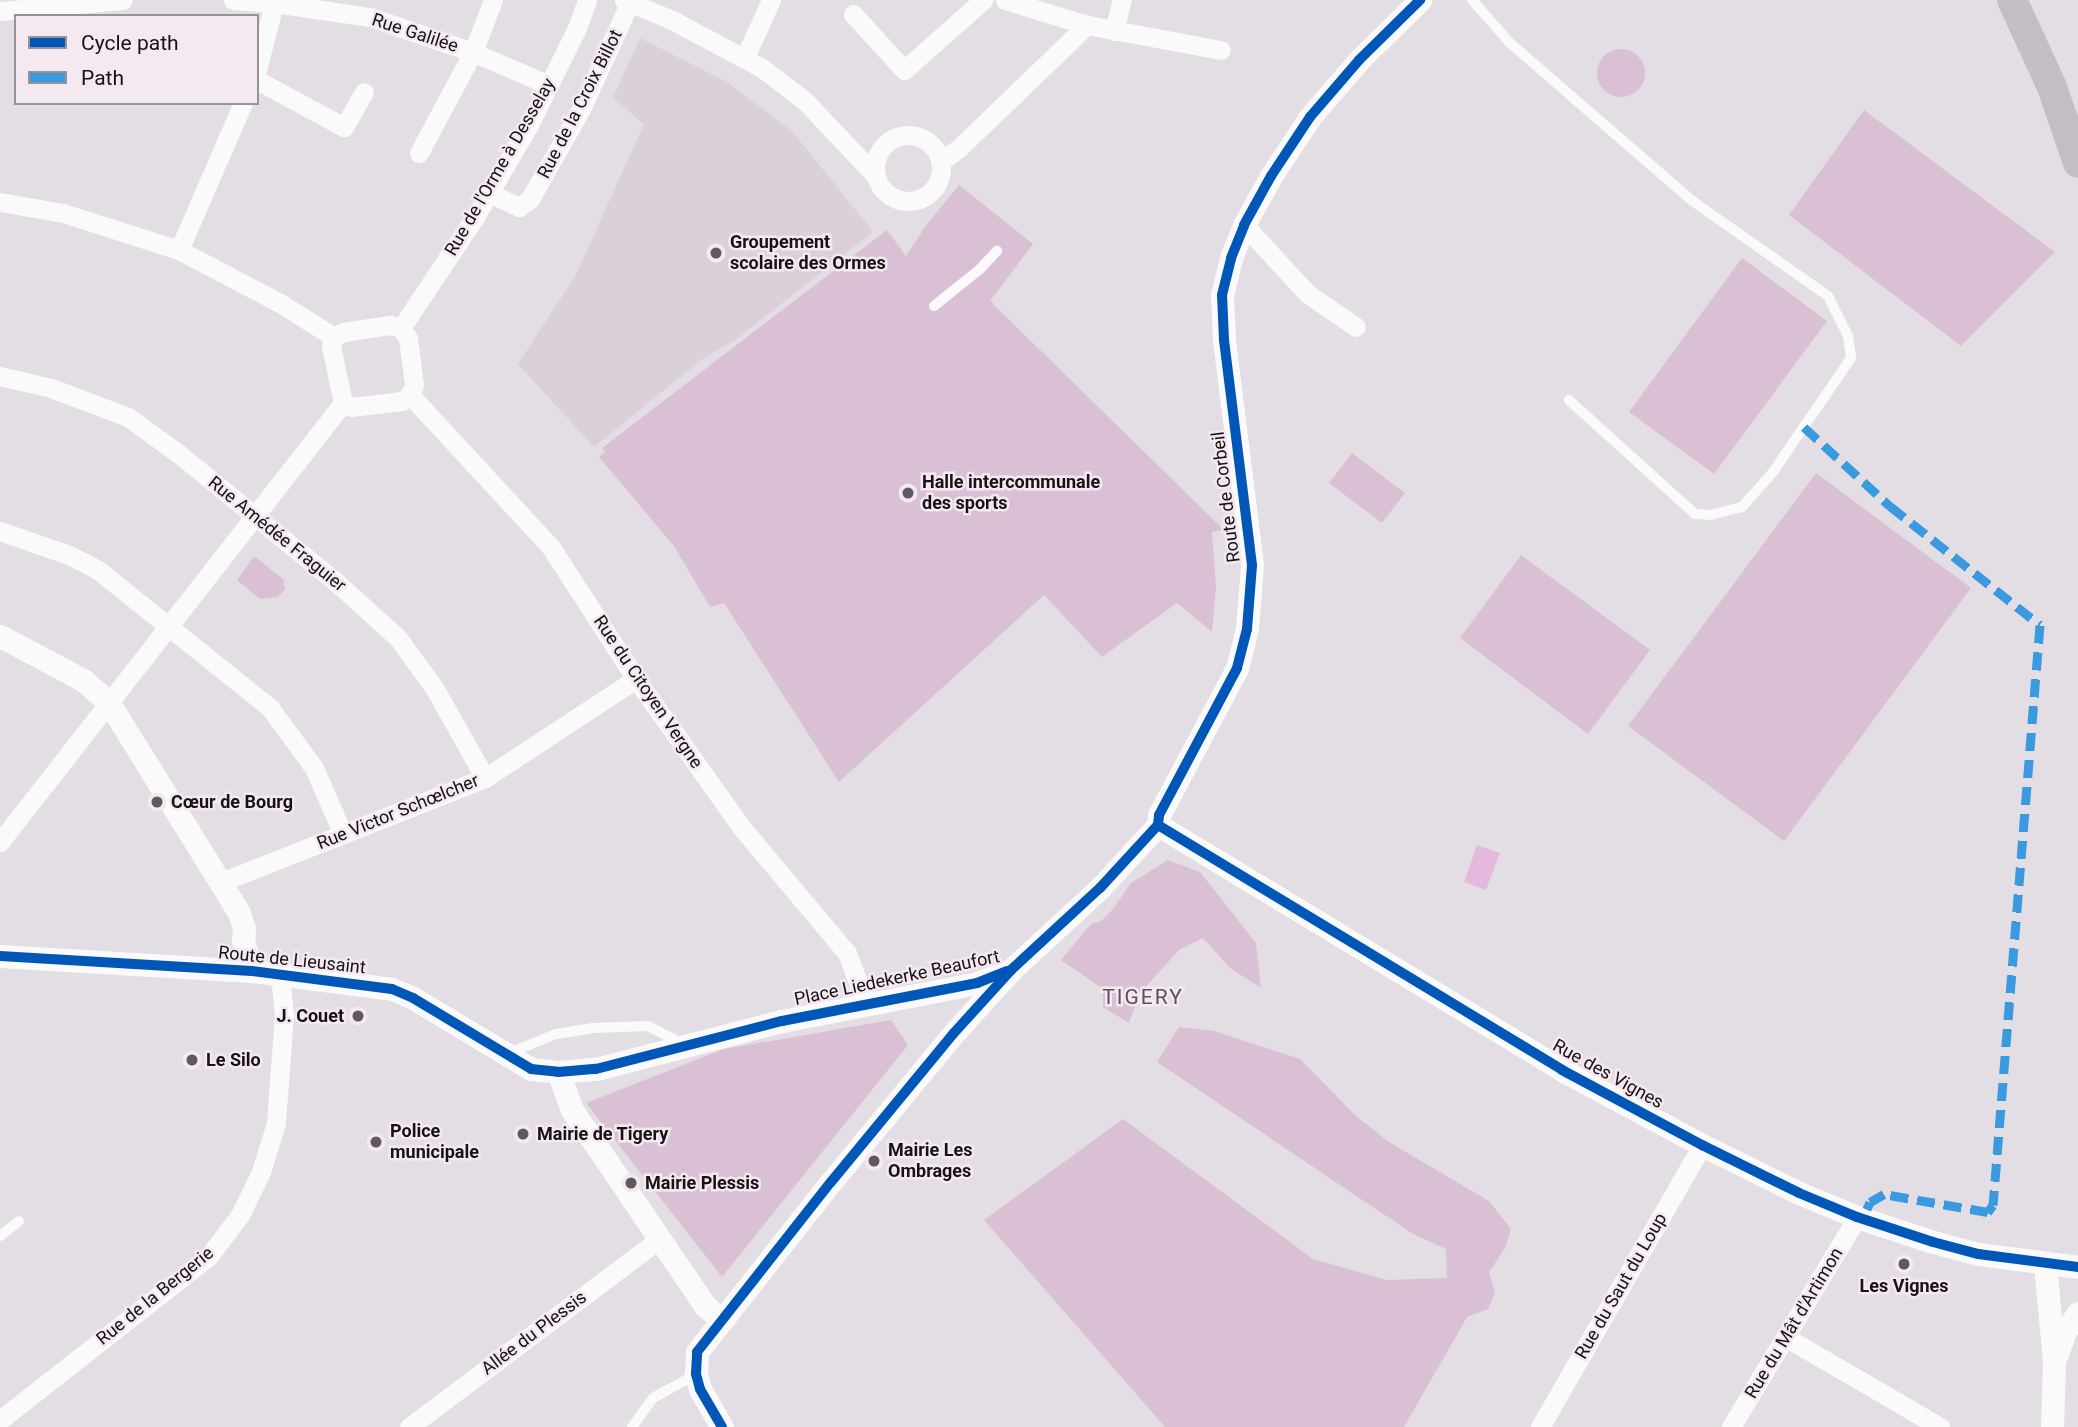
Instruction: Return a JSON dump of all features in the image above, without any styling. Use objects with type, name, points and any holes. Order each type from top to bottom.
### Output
[{"type":"main road","points":[[2012,0],[2052,87]]},
{"type":"main road","points":[[2031,0],[2052,87],[2078,163]]},
{"type":"street","points":[[0,11],[123,0]]},
{"type":"street","name":"Rue Galilée","points":[[233,0],[275,1],[370,17],[473,52],[549,85]]},
{"type":"street","points":[[419,153],[473,52],[493,0]]},
{"type":"street","name":"Rue de l'Orme à Desselay","points":[[401,328],[489,193],[549,85],[587,0]]},
{"type":"street","points":[[745,57],[771,0]]},
{"type":"street","points":[[853,14],[904,69],[983,0]]},
{"type":"street","points":[[1005,0],[1087,26],[1221,50]]},
{"type":"street","points":[[1114,31],[1122,0]]},
{"type":"street","points":[[259,67],[275,1]]},
{"type":"street","points":[[627,1],[745,57],[805,101],[875,175],[883,189],[896,199],[918,199],[936,186],[940,176],[940,162],[932,145],[924,138],[903,134],[883,145],[874,164],[875,175]]},
{"type":"street","name":"Rue de la Croix Billot","points":[[489,193],[519,207],[530,199],[581,109],[627,1]]},
{"type":"street","name":"Route de Corbeil","points":[[1011,970],[1100,888],[1158,825],[1159,815],[1237,668],[1247,629],[1252,565],[1224,340],[1222,295],[1244,225],[1271,176],[1310,117],[1359,61],[1418,1]]},
{"type":"street","points":[[940,162],[959,148],[1087,26]]},
{"type":"street","points":[[259,72],[345,127],[364,92]]},
{"type":"street","points":[[179,250],[242,105]]},
{"type":"street","points":[[0,202],[63,213],[179,250],[280,303],[334,337]]},
{"type":"street","points":[[1244,225],[1308,294],[1356,327]]},
{"type":"street","points":[[0,842],[343,403],[331,345],[334,337],[343,332],[390,325],[401,328],[408,338],[414,385],[410,395],[402,401],[352,407],[343,403]]},
{"type":"street","name":"Rue Amédée Fraguier","points":[[0,376],[51,388],[128,418],[179,454],[337,583],[398,638],[435,689],[485,778]]},
{"type":"street","name":"Rue du Citoyen Vergne","points":[[410,395],[550,546],[636,679],[742,828],[847,953],[866,1003]]},
{"type":"street","points":[[0,531],[69,555],[98,570],[270,708],[314,768],[343,834]]},
{"type":"street","points":[[0,636],[76,676],[109,703],[221,882],[242,922],[243,941],[253,971]]},
{"type":"street","name":"Rue Victor Schœlcher","points":[[221,882],[485,778],[636,679]]},
{"type":"street","name":"Rue des Vignes","points":[[1158,825],[1562,1070],[1702,1145],[1857,1217],[1978,1254],[2078,1267]]},
{"type":"street","name":"Route de Lieusaint","points":[[0,956],[253,971],[392,989],[413,998],[531,1069],[558,1072]]},
{"type":"street","name":"Place Liedekerke Beaufort","points":[[558,1072],[596,1069],[866,1003],[977,983],[1011,970]]},
{"type":"street","name":"Place Liedekerke Beaufort","points":[[696,1374],[697,1352],[879,1123],[1011,970]]},
{"type":"street","name":"Rue de la Bergerie","points":[[0,1420],[209,1256],[240,1215],[261,1172],[276,1123],[284,1015],[280,975]]},
{"type":"street","points":[[558,1072],[572,1110],[705,1306],[722,1320]]},
{"type":"street","name":"Rue du Saut du Loup","points":[[1540,1427],[1702,1145]]},
{"type":"street","name":"Rue du Mât d'Artimon","points":[[1731,1427],[1787,1338],[1857,1217]]},
{"type":"street","name":"Allée du Plessis","points":[[409,1427],[658,1240]]},
{"type":"street","points":[[2045,1264],[2052,1305],[2052,1427]]},
{"type":"street","points":[[2054,1360],[2075,1317],[2078,1296]]},
{"type":"street","points":[[1787,1338],[1940,1427]]},
{"type":"street","points":[[696,1374],[700,1389],[722,1427]]},
{"type":"lane","points":[[1472,0],[1510,43],[1691,200],[1828,296],[1848,336],[1851,358],[1773,472],[1742,507],[1712,515],[1695,514],[1570,400]]},
{"type":"lane","points":[[934,306],[980,269],[997,251]]},
{"type":"lane","points":[[506,1055],[556,1034],[607,1028],[648,1026],[686,1046]]},
{"type":"lane","points":[[0,1236],[19,1221]]},
{"type":"lane","points":[[632,1427],[653,1398],[696,1374]]},
{"type":"shaded area","name":"Groupement scolaire des Ormes","points":[[640,38],[727,82],[792,131],[873,232],[735,340],[705,357],[594,447],[518,364],[576,275],[644,124],[613,98]]},
{"type":"shaded area","points":[[1621,49],[1638,56],[1645,73],[1638,90],[1621,97],[1604,90],[1597,73],[1604,56]]},
{"type":"shaded area","points":[[1864,110],[2055,252],[1961,346],[1789,215]]},
{"type":"shaded area","name":"Halle intercommunale des sports","points":[[959,185],[1033,244],[990,301],[1223,529],[1212,532],[1216,587],[1212,632],[1177,603],[1102,657],[1044,595],[839,782],[724,603],[710,607],[674,546],[599,457],[605,452],[602,448],[887,230],[906,256],[927,224]]},
{"type":"shaded area","points":[[1742,258],[1827,321],[1714,474],[1629,412]]},
{"type":"shaded area","points":[[1352,453],[1405,493],[1382,523],[1329,483]]},
{"type":"shaded area","points":[[1816,473],[1971,588],[1784,841],[1628,726]]},
{"type":"shaded area","points":[[1521,555],[1650,650],[1588,734],[1460,638]]},
{"type":"shaded area","points":[[254,556],[283,579],[285,589],[278,597],[260,599],[237,580]]},
{"type":"shaded area","points":[[1477,845],[1500,853],[1486,890],[1464,882]]},
{"type":"shaded area","points":[[1168,860],[1200,872],[1256,943],[1261,988],[1230,968],[1203,938],[1179,950],[1140,993],[1129,1023],[1103,1007],[1103,989],[1061,960],[1091,924],[1101,921],[1112,910],[1131,883]]},
{"type":"shaded area","points":[[891,1020],[908,1045],[722,1277],[586,1103],[724,1049]]},
{"type":"shaded area","points":[[1179,1027],[1214,1031],[1300,1059],[1356,1116],[1389,1142],[1489,1201],[1511,1229],[1505,1248],[1489,1272],[1495,1293],[1488,1309],[1467,1317],[1404,1427],[1165,1427],[984,1220],[1123,1119],[1313,1259],[1387,1280],[1447,1278],[1446,1249],[1413,1234],[1157,1062]]},
{"type":"marked path","points":[[1804,427],[1890,506],[2040,625],[1993,1205],[1988,1212],[1884,1194],[1870,1202],[1867,1209]]},
{"type":"cycle path","points":[[722,1427],[700,1389],[696,1374],[697,1352],[831,1182],[953,1034],[1011,970],[1100,888],[1158,825],[1159,815],[1237,668],[1247,629],[1252,565],[1224,340],[1222,295],[1231,258],[1244,225],[1271,176],[1310,117],[1359,60],[1420,0]]},
{"type":"cycle path","points":[[1158,825],[1562,1070],[1799,1193],[1857,1217],[1978,1254],[2078,1267]]},
{"type":"cycle path","points":[[0,956],[252,971],[392,989],[413,998],[531,1069],[558,1072],[596,1069],[782,1021],[977,983],[1007,971]]},
{"type":"place","name":"Groupement scolaire des Ormes","points":[[716,253]]},
{"type":"place","name":"Halle intercommunale des sports","points":[[908,493]]},
{"type":"place","name":"Cœur de Bourg","points":[[157,802]]},
{"type":"place","name":"J. Couet","points":[[358,1016]]},
{"type":"place","name":"Le Silo","points":[[192,1060]]},
{"type":"place","name":"Mairie de Tigery","points":[[523,1134]]},
{"type":"place","name":"Police municipale","points":[[376,1142]]},
{"type":"place","name":"Mairie Les Ombrages","points":[[874,1161]]},
{"type":"place","name":"Mairie Plessis","points":[[631,1183]]},
{"type":"place","name":"Les Vignes","points":[[1904,1264]]},
{"type":"district","name":"TIGERY","points":[[1143,997]]}]
